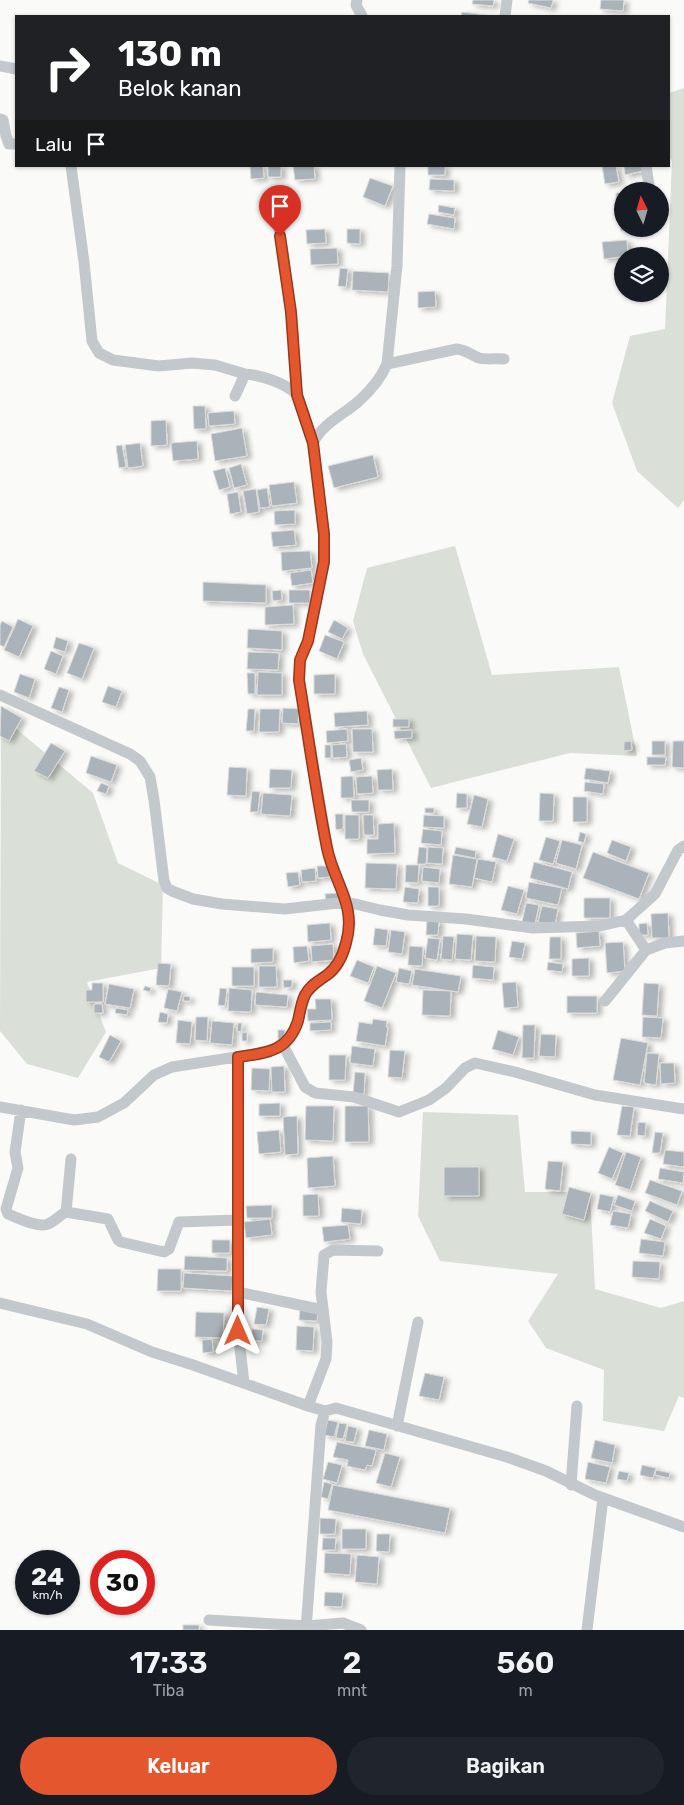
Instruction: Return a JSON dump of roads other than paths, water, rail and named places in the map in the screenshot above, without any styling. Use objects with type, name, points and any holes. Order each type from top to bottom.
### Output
[{"type":"street","points":[[357,0],[356,5],[361,15]]},
{"type":"street","points":[[505,15],[508,0]]},
{"type":"street","points":[[0,66],[15,69]]},
{"type":"street","points":[[0,118],[4,120],[9,144],[15,144]]},
{"type":"street","points":[[71,167],[92,341],[99,353],[113,360],[159,366],[192,363],[215,365],[245,374],[255,374],[279,383],[297,395]]},
{"type":"street","points":[[313,443],[318,433],[359,401],[381,378],[387,364],[397,266],[400,167]]},
{"type":"street","points":[[646,167],[649,182]]},
{"type":"street","points":[[0,1107],[74,1120],[98,1118],[124,1103],[154,1076],[172,1067],[268,1052],[283,1045],[290,1038],[308,990],[318,980],[328,975],[342,956],[350,924],[347,902],[329,857],[299,680],[300,660],[308,641],[324,562],[324,534],[313,443],[297,395],[291,312],[275,198]]},
{"type":"street","points":[[387,364],[457,349],[465,350],[477,357],[504,358]]},
{"type":"street","points":[[235,396],[245,374]]},
{"type":"street","points":[[0,695],[130,754],[140,761],[150,777],[164,881],[167,888],[193,899],[222,904],[285,909],[347,902],[408,915],[466,919],[533,928],[600,926],[626,920],[655,894],[678,850],[684,846]]},
{"type":"street","points":[[626,920],[646,950]]},
{"type":"street","points":[[605,1001],[646,950],[684,941]]},
{"type":"street","points":[[283,1045],[305,1087],[309,1091],[354,1097],[399,1112],[429,1100],[446,1088],[465,1068],[475,1063],[515,1072],[596,1095],[684,1109]]},
{"type":"street","points":[[238,1057],[238,1331],[244,1382]]},
{"type":"street","points":[[21,1110],[15,1152],[18,1168],[6,1212],[28,1222],[44,1225],[66,1212],[108,1219],[118,1240],[121,1242],[166,1252],[169,1249],[179,1222],[237,1220]]},
{"type":"street","points":[[66,1212],[71,1159]]},
{"type":"street","points":[[308,1406],[326,1359],[328,1342],[321,1292],[326,1254],[333,1250],[378,1251]]},
{"type":"street","points":[[238,1292],[323,1310]]},
{"type":"street","points":[[0,1303],[87,1324],[152,1352],[244,1382],[308,1406],[325,1411],[336,1408],[507,1457],[546,1471],[603,1498],[684,1527]]},
{"type":"street","points":[[397,1426],[418,1322]]},
{"type":"street","points":[[571,1484],[578,1406]]},
{"type":"street","points":[[306,1628],[321,1425],[325,1411]]},
{"type":"street","points":[[587,1630],[603,1498]]},
{"type":"street","points":[[210,1620],[306,1628],[344,1623],[361,1630]]}]
